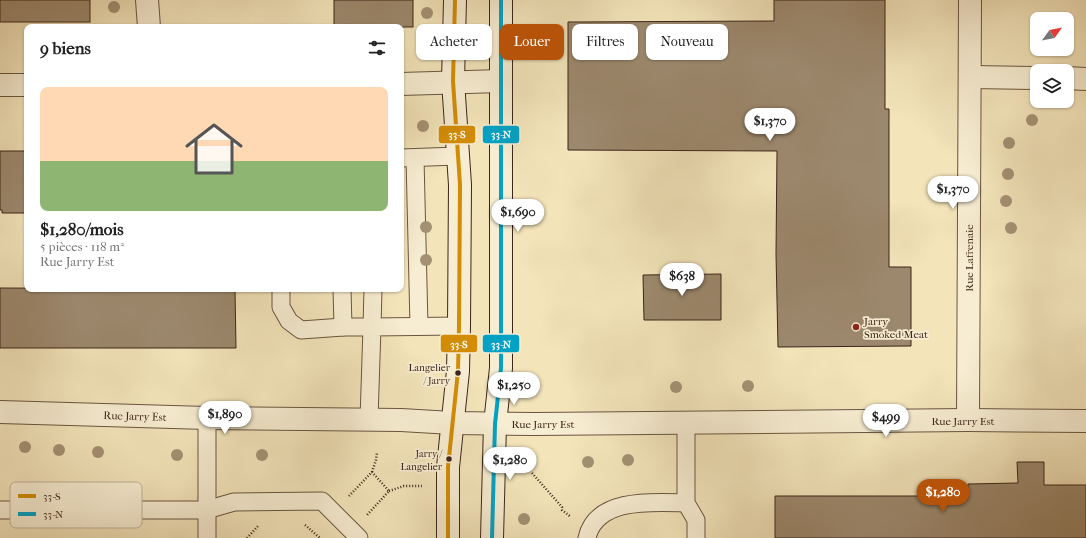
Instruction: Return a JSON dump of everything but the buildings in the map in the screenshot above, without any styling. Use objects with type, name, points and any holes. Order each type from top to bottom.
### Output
[{"type":"street","points":[[147,0],[149,24]]},
{"type":"street","points":[[448,538],[448,467],[458,371],[459,326],[460,185],[452,81],[455,0]]},
{"type":"street","points":[[492,538],[495,424],[501,368],[501,0]]},
{"type":"street","name":"Rue Lafrenaie","points":[[968,420],[971,77],[970,0]]},
{"type":"street","points":[[971,77],[1030,78]]},
{"type":"street","points":[[1074,78],[1086,79]]},
{"type":"street","points":[[404,84],[452,81],[501,81]]},
{"type":"street","points":[[0,85],[24,85]]},
{"type":"street","name":"Rue Jarry Est","points":[[0,412],[207,418],[370,419],[495,424],[968,420],[1086,421]]},
{"type":"lane","points":[[419,326],[408,158],[458,156]]},
{"type":"lane","points":[[281,292],[281,307],[289,321],[301,330],[343,327],[459,326]]},
{"type":"lane","points":[[342,292],[343,327]]},
{"type":"lane","points":[[370,419],[373,292]]},
{"type":"lane","points":[[207,418],[207,538]]},
{"type":"lane","points":[[686,423],[686,503],[696,520],[696,538]]},
{"type":"lane","points":[[142,510],[206,510],[234,502],[322,501],[359,538]]},
{"type":"lane","points":[[587,538],[594,522],[612,510],[637,503],[686,503]]},
{"type":"path","points":[[355,490],[372,472],[377,452]]},
{"type":"path","points":[[372,472],[389,491]]},
{"type":"path","points":[[532,473],[562,507],[562,510],[573,518]]},
{"type":"path","points":[[372,509],[389,491],[404,486],[426,486]]},
{"type":"path","points":[[247,538],[261,524]]},
{"type":"path","points":[[298,524],[305,524],[320,538]]},
{"type":"transit line","name":"33-S","points":[[448,538],[448,467],[458,371],[459,326],[460,185],[453,81],[455,0]]},
{"type":"transit line","name":"33-N","points":[[492,538],[495,424],[501,368],[501,0]]},
{"type":"place","name":"Jarry Smoked Meat","points":[[856,327]]},
{"type":"place","name":"Langelier / Jarry","points":[[458,373]]},
{"type":"place","name":"Jarry / Langelier","points":[[449,459]]}]
